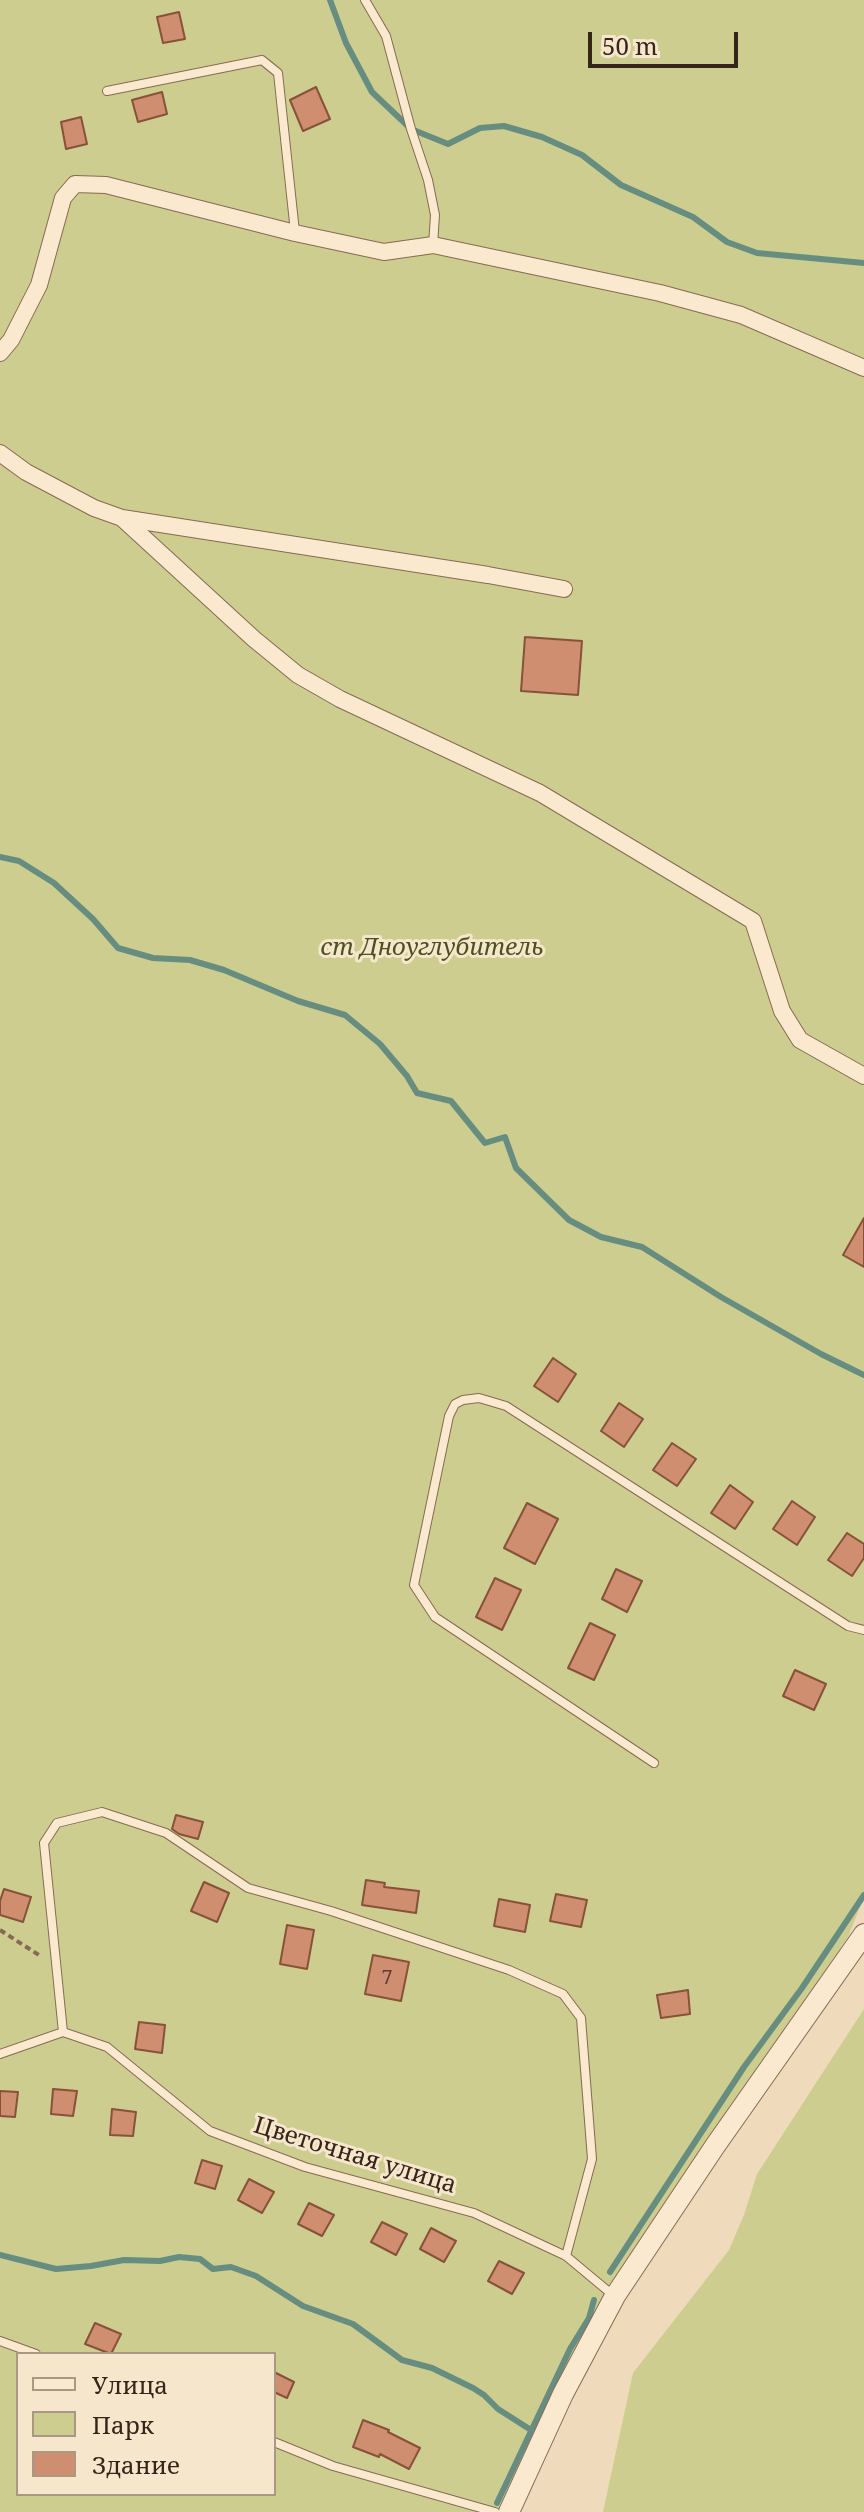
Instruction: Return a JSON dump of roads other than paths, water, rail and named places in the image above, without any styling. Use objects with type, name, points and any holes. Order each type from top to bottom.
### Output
[{"type":"street","points":[[0,353],[11,340],[39,285],[63,198],[75,184],[106,185],[384,252],[433,245],[660,293],[741,315],[864,368]]},
{"type":"street","points":[[0,453],[26,472],[94,508],[122,518],[564,589]]},
{"type":"street","points":[[122,518],[254,639],[298,675],[340,699],[540,793],[753,921],[782,1011],[800,1040],[864,1076]]},
{"type":"street","points":[[509,2512],[563,2394],[615,2296],[715,2146],[864,1934]]},
{"type":"lane","points":[[365,0],[386,36],[428,180],[435,215],[433,245]]},
{"type":"lane","points":[[107,91],[262,60],[278,73],[295,233]]},
{"type":"lane","points":[[654,1763],[435,1617],[414,1585],[449,1416],[455,1404],[479,1398],[506,1406],[848,1626],[864,1630]]},
{"type":"lane","points":[[0,2054],[63,2032],[44,1843],[57,1823],[102,1812],[166,1833],[248,1888],[331,1911],[509,1970],[563,1994],[581,2018],[592,2159],[566,2256]]},
{"type":"lane","name":"Цветочная улица","points":[[63,2032],[107,2047],[210,2131],[305,2167],[474,2213],[566,2256],[615,2296]]},
{"type":"lane","points":[[0,2341],[30,2352]]},
{"type":"lane","points":[[276,2443],[333,2466],[495,2512]]},
{"type":"waterway","points":[[330,0],[346,43],[372,92],[411,129],[448,144],[480,128],[504,126],[542,137],[582,155],[621,185],[693,217],[727,242],[757,253],[864,263]]},
{"type":"waterway","points":[[0,857],[19,861],[54,883],[93,919],[118,948],[153,958],[190,960],[224,970],[298,1001],[345,1015],[380,1044],[417,1093],[451,1101],[485,1143],[505,1137],[516,1168],[569,1220],[601,1237],[642,1247],[721,1297],[864,1375]]},
{"type":"waterway","points":[[610,2272],[744,2067],[864,1895]]},
{"type":"waterway","points":[[0,2255],[56,2269],[179,2257],[200,2259],[213,2269],[231,2267],[256,2276],[303,2306],[353,2324],[402,2360],[432,2368],[473,2388],[531,2430]]},
{"type":"waterway","points":[[497,2503],[570,2349],[589,2318],[594,2300]]},
{"type":"park label","name":"ст Дноуглубитель","points":[[432,948]]}]
